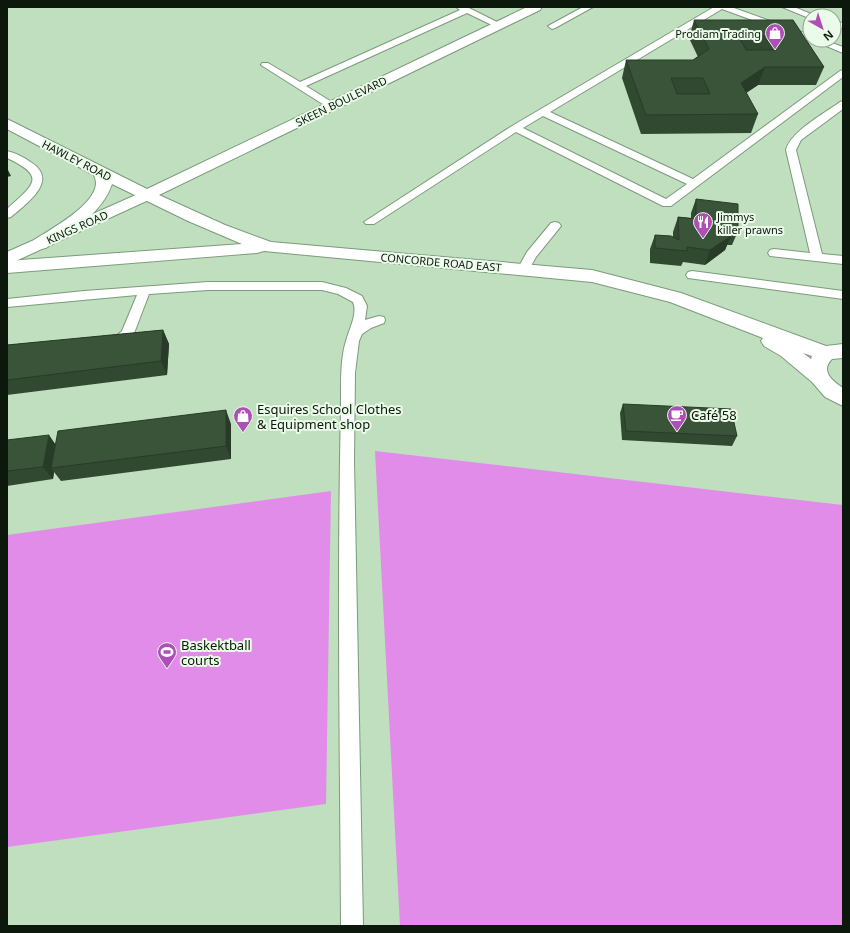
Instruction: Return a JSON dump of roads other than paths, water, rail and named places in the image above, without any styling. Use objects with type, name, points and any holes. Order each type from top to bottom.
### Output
[{"type":"main road","name":"SKEEN BOULEVARD","points":[[147,195],[536,7]]},
{"type":"main road","name":"HAWLEY ROAD","points":[[7,123],[147,195]]},
{"type":"main road","points":[[40,244],[82,214],[98,198],[104,182],[101,172]]},
{"type":"main road","name":"KINGS ROAD","points":[[7,259],[147,195]]},
{"type":"main road","name":"CONCORDE ROAD EAST","points":[[147,195],[224,232],[248,241],[270,246],[592,276],[675,297],[834,352]]},
{"type":"main road","points":[[7,267],[270,246]]},
{"type":"main road","name":"CONCORDE ROAD EAST","points":[[738,320],[788,351],[820,378],[826,386],[843,398]]},
{"type":"main road","points":[[820,378],[817,370],[819,362],[834,352]]},
{"type":"lane","points":[[552,26],[589,7]]},
{"type":"lane","points":[[370,222],[542,112],[722,7],[802,35]]},
{"type":"lane","points":[[786,7],[802,13]]},
{"type":"lane","points":[[299,86],[464,9],[499,25]]},
{"type":"lane","points":[[265,65],[332,106]]},
{"type":"lane","points":[[516,128],[667,204],[843,72]]},
{"type":"lane","points":[[817,258],[791,150],[792,145],[797,138],[843,104]]},
{"type":"lane","points":[[542,112],[695,184]]},
{"type":"lane","points":[[7,154],[22,160],[31,166],[37,171],[39,179],[36,186],[7,215]]},
{"type":"lane","points":[[523,270],[531,256],[555,226]]},
{"type":"lane","points":[[774,253],[817,258],[842,263]]},
{"type":"lane","points":[[692,275],[843,295]]},
{"type":"lane","points":[[7,303],[84,294],[208,286],[322,286],[342,291],[358,299],[361,306],[357,331],[352,341],[348,373],[347,461],[352,926]]},
{"type":"lane","points":[[100,348],[108,347],[124,338],[128,332],[145,290]]},
{"type":"lane","points":[[357,331],[366,325],[379,320]]},
{"type":"place","name":"Prodiam Trading","points":[[775,50]]},
{"type":"place","name":"Jimmys killer prawns","points":[[703,239]]},
{"type":"place","name":"Café 58","points":[[677,432]]},
{"type":"place","name":"Esquires School Clothes & Equipment shop","points":[[243,433]]},
{"type":"place","name":"Baskektball courts","points":[[167,669]]}]
